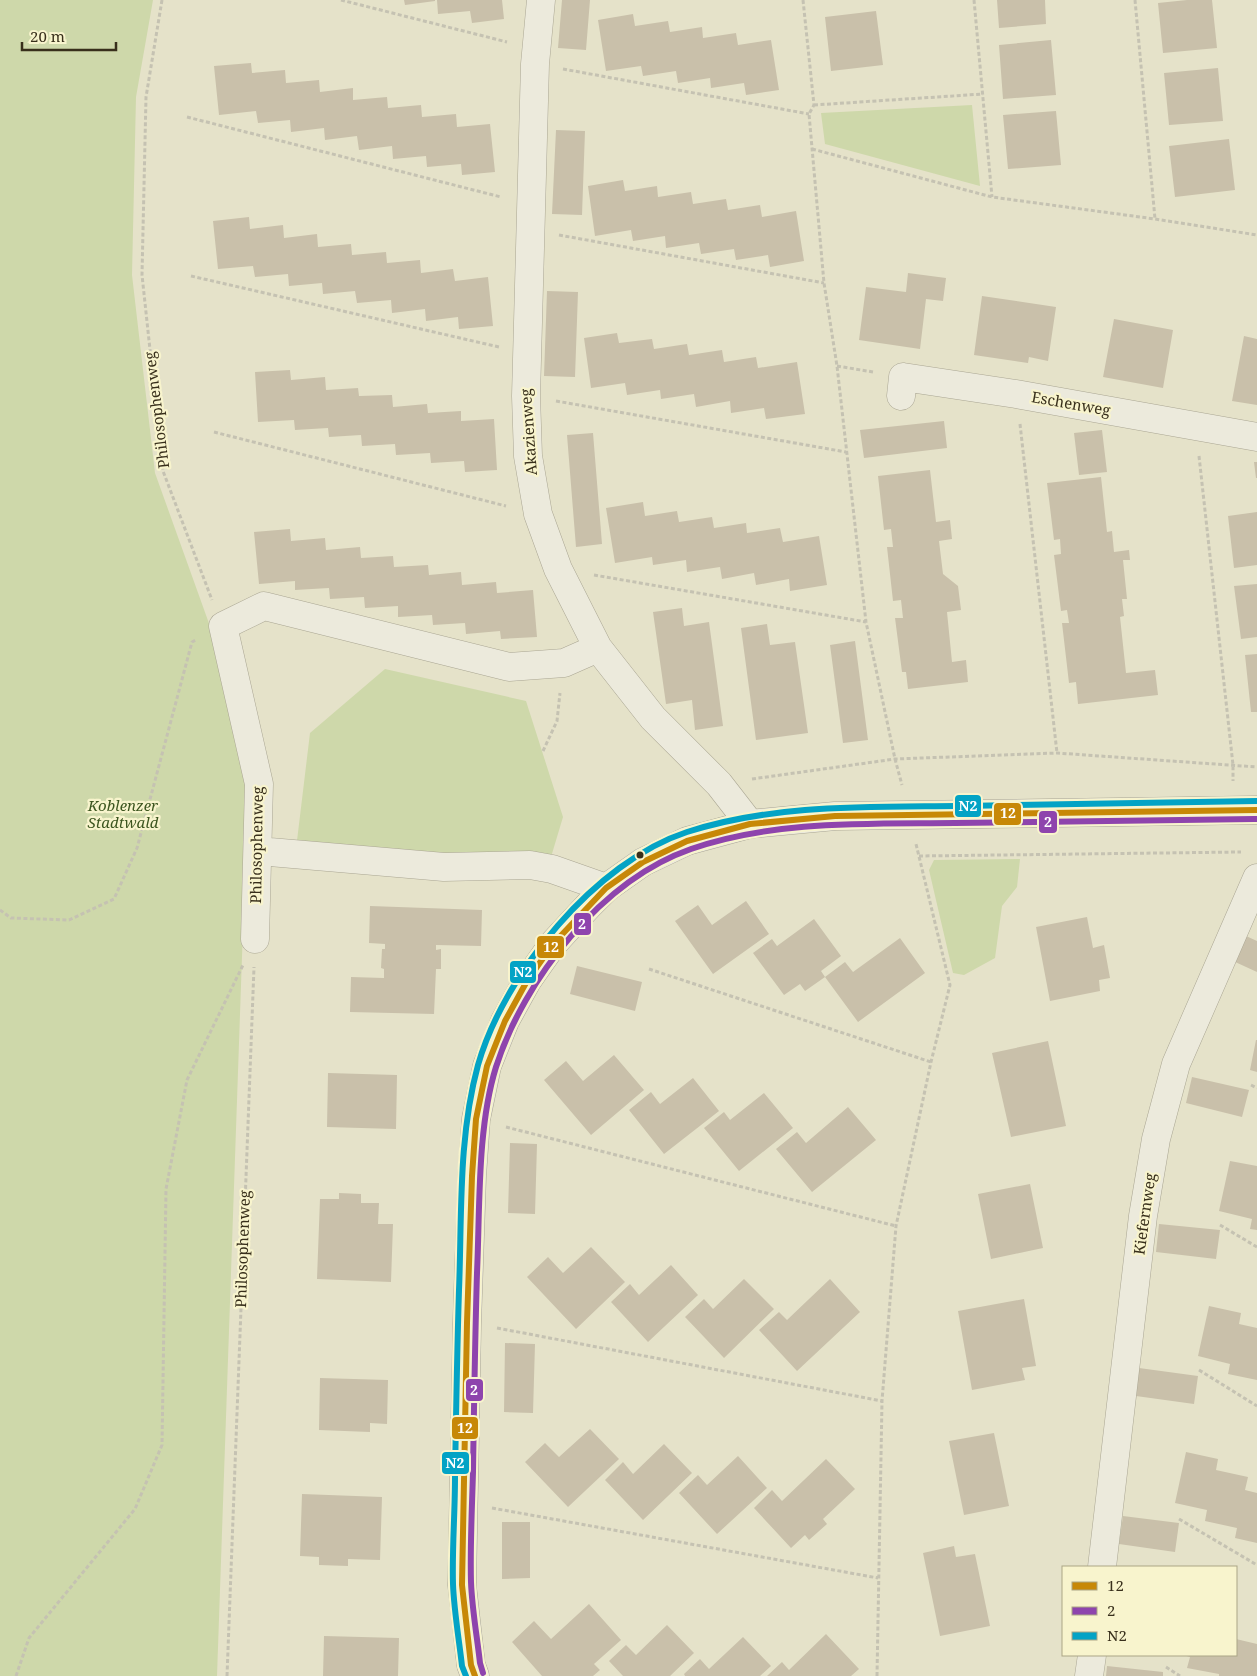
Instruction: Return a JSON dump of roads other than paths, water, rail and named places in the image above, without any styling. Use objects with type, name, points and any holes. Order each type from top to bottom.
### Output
[{"type":"street","name":"Akazienweg","points":[[541,0],[536,57],[526,354],[528,456],[538,514],[558,569],[598,648],[653,718],[720,784],[750,824]]},
{"type":"street","name":"Eschenweg","points":[[902,386],[1016,394],[1257,437]]},
{"type":"street","name":"Philosophenweg","points":[[255,939],[259,784],[223,626],[264,606],[509,667],[564,662],[598,648]]},
{"type":"street","points":[[475,1676],[471,1665],[462,1584],[467,1322],[476,1119],[487,1066],[505,1021],[526,981],[553,944],[606,888],[643,862],[687,841],[750,824],[835,816],[1246,810]]},
{"type":"street","points":[[258,851],[444,867],[530,865],[552,869],[606,888]]},
{"type":"street","name":"Kiefernweg","points":[[1102,1566],[1143,1216],[1156,1139],[1176,1064],[1257,878]]},
{"type":"street","points":[[1089,1676],[1092,1656]]},
{"type":"park label","name":"Koblenzer Stadtwald","points":[[123,814]]}]
